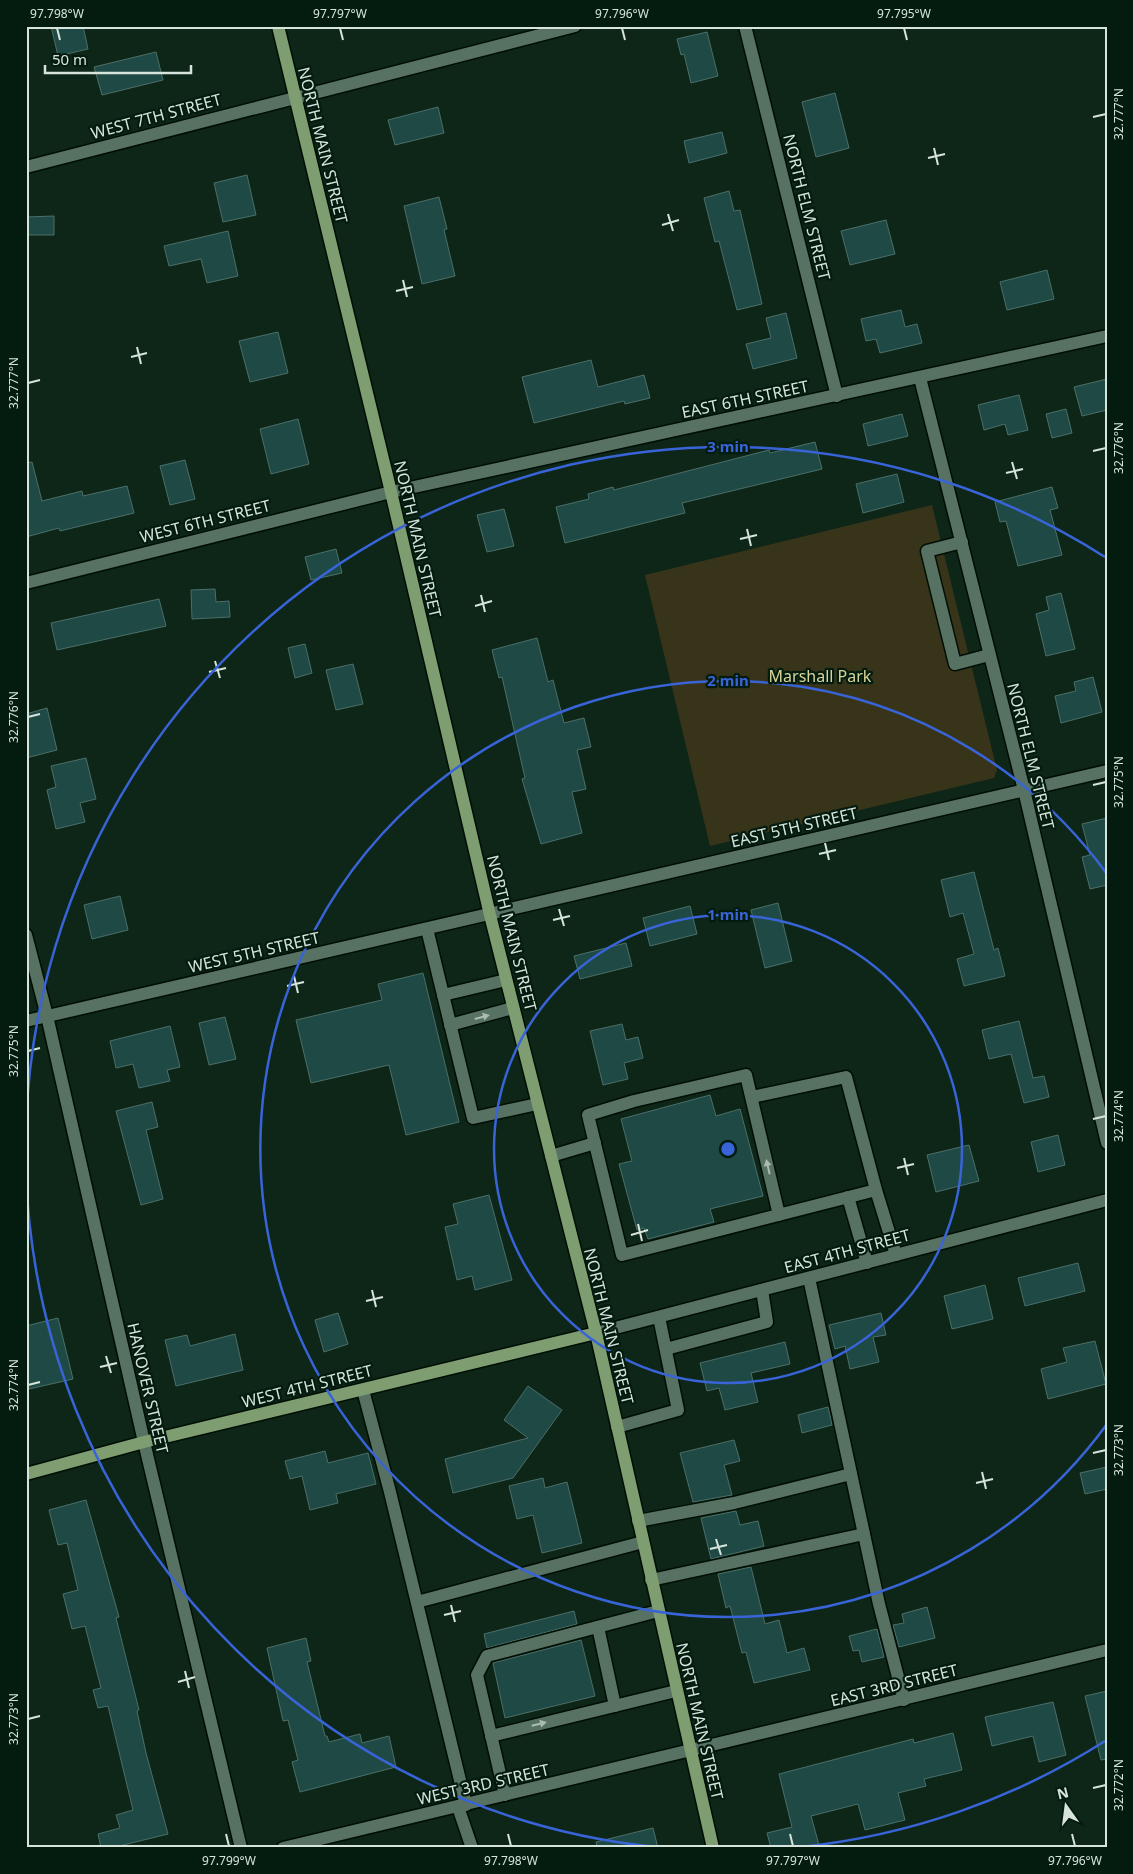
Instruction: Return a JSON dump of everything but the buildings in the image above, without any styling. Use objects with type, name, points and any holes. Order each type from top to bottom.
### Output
[{"type":"main road","name":"NORTH MAIN STREET","points":[[278,26],[391,492],[490,915],[596,1333],[713,1848]]},
{"type":"main road","name":"WEST 4TH STREET","points":[[26,1474],[144,1442],[596,1333]]},
{"type":"street","name":"WEST 7TH STREET","points":[[26,166],[575,26]]},
{"type":"street","name":"NORTH ELM STREET","points":[[745,26],[837,396]]},
{"type":"street","name":"EAST 6TH STREET","points":[[391,492],[1107,336]]},
{"type":"street","name":"NORTH ELM STREET","points":[[920,378],[1024,790],[1107,1143]]},
{"type":"street","name":"WEST 6TH STREET","points":[[26,583],[391,492]]},
{"type":"street","points":[[962,542],[927,550],[955,664],[989,655]]},
{"type":"street","name":"EAST 5TH STREET","points":[[490,915],[1107,771]]},
{"type":"street","name":"WEST 5TH STREET","points":[[26,1021],[490,915]]},
{"type":"street","points":[[427,929],[473,1118],[538,1104]]},
{"type":"street","name":"HANOVER STREET","points":[[26,935],[47,1016],[144,1442],[241,1848]]},
{"type":"street","points":[[443,995],[506,980]]},
{"type":"street","points":[[450,1026],[513,1008]]},
{"type":"street","points":[[779,1215],[746,1075],[634,1101],[588,1115],[622,1255],[779,1215],[876,1190]]},
{"type":"street","points":[[752,1097],[846,1077],[876,1190],[896,1255]]},
{"type":"street","points":[[551,1156],[595,1143]]},
{"type":"street","points":[[848,1197],[867,1263]]},
{"type":"street","name":"EAST 4TH STREET","points":[[596,1333],[1107,1200]]},
{"type":"street","points":[[809,1278],[864,1534],[904,1700]]},
{"type":"street","points":[[666,1349],[767,1322],[762,1290]]},
{"type":"street","points":[[617,1427],[678,1410],[659,1317]]},
{"type":"street","points":[[363,1390],[417,1602],[472,1848]]},
{"type":"street","points":[[638,1521],[734,1503],[851,1474]]},
{"type":"street","points":[[651,1580],[864,1534]]},
{"type":"street","points":[[417,1602],[643,1542]]},
{"type":"street","points":[[505,1795],[477,1675],[487,1656],[658,1611]]},
{"type":"street","points":[[598,1627],[615,1706]]},
{"type":"street","name":"EAST 3RD STREET","points":[[690,1752],[1107,1650]]},
{"type":"street","points":[[491,1736],[676,1691]]},
{"type":"street","name":"WEST 3RD STREET","points":[[283,1848],[690,1752]]},
{"type":"green space","name":"Marshall Park","points":[[932,505],[997,770],[994,778],[710,846],[645,575]]}]
